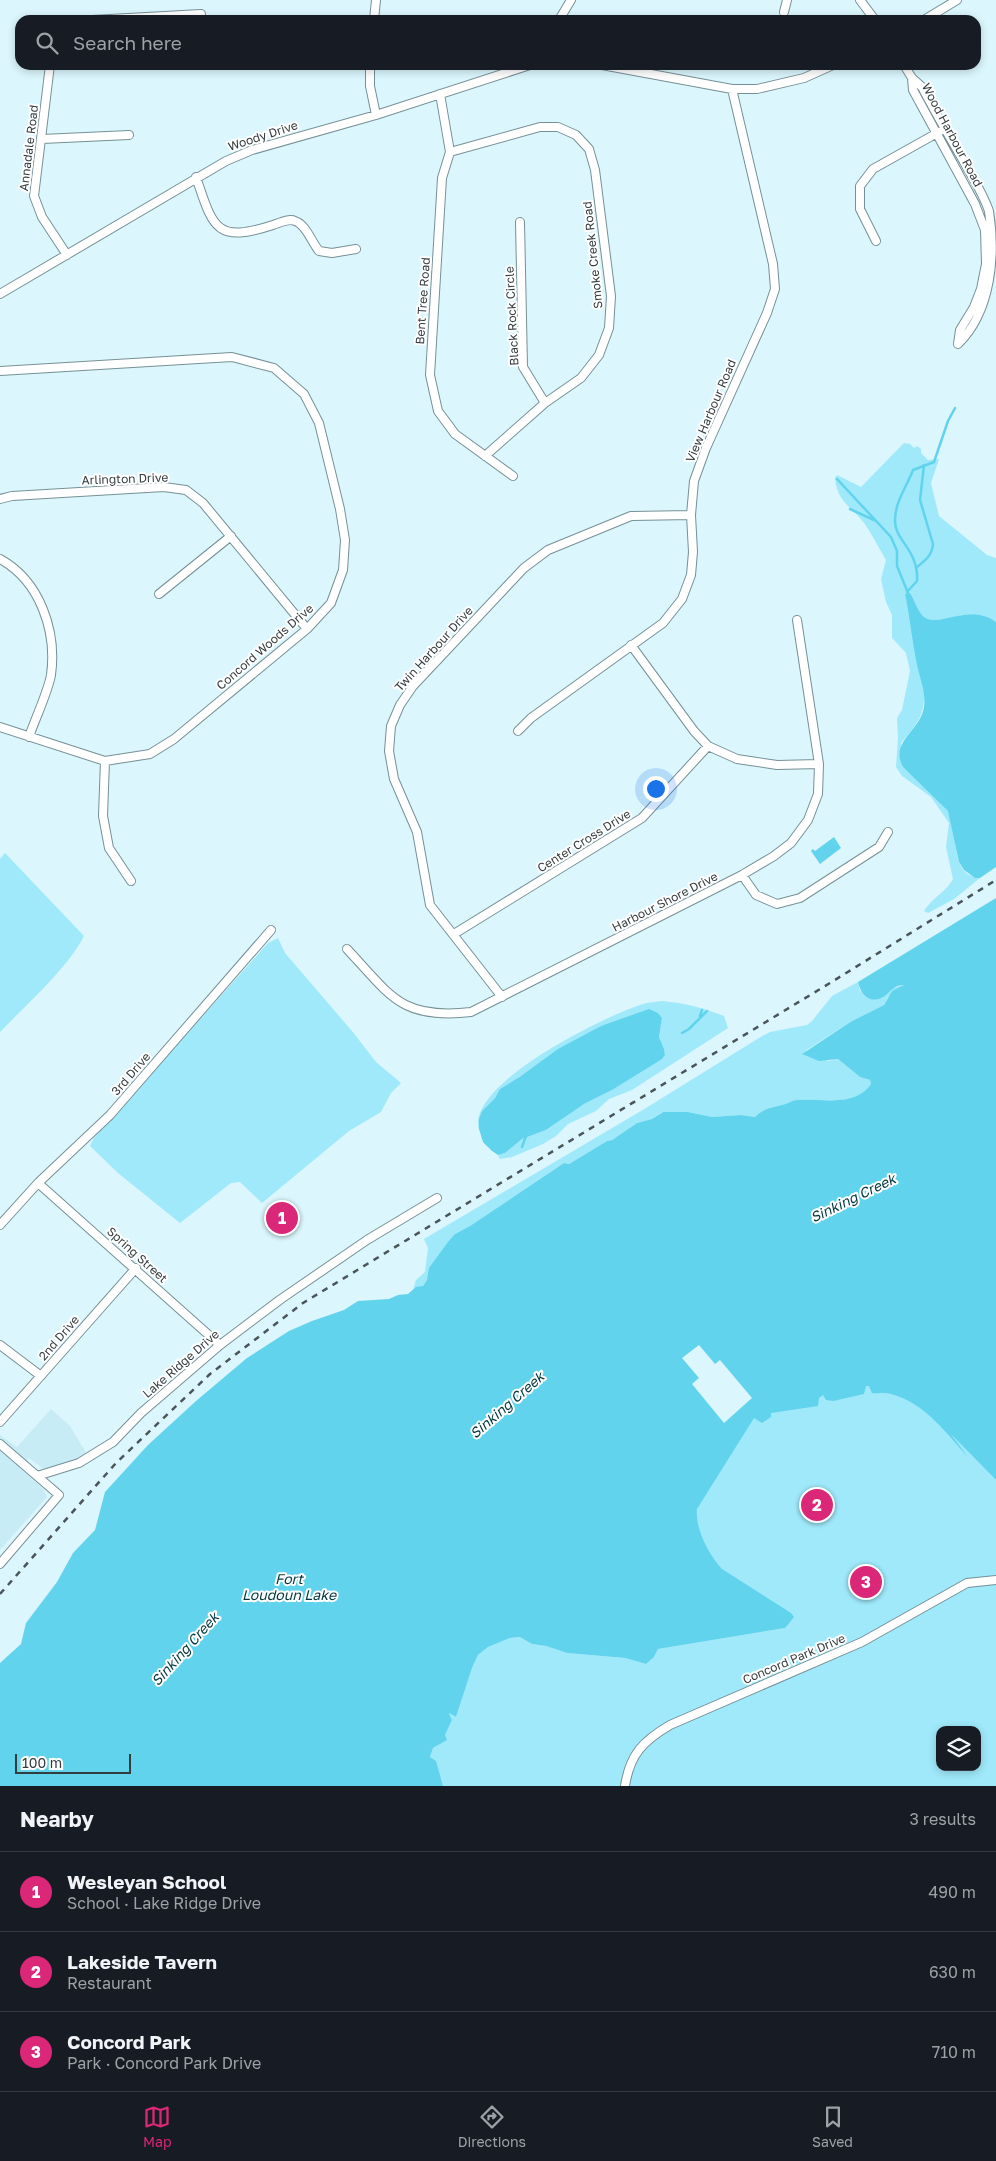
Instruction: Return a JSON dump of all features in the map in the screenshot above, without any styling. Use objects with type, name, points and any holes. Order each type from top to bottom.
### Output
[{"type":"street","points":[[374,15],[376,0]]},
{"type":"street","points":[[562,15],[571,0]]},
{"type":"street","points":[[784,12],[787,0]]},
{"type":"street","points":[[860,0],[871,15]]},
{"type":"street","points":[[932,15],[957,0]]},
{"type":"street","points":[[182,15],[200,14]]},
{"type":"street","name":"Annadale Road","points":[[49,70],[34,196],[42,217],[67,255]]},
{"type":"street","points":[[370,70],[370,86],[376,114]]},
{"type":"street","name":"Woody Drive","points":[[0,294],[196,176],[252,150],[376,114],[514,70]]},
{"type":"street","points":[[629,70],[732,89],[757,89],[776,85],[804,78],[822,70]]},
{"type":"street","name":"Wood Harbour Road","points":[[907,70],[912,78],[922,87],[990,212],[996,254],[992,286],[982,314],[968,334],[958,344],[960,330],[982,289],[991,229],[913,90],[912,78]]},
{"type":"street","name":"View Harbour Road","points":[[518,731],[531,718],[663,623],[682,599],[691,575],[693,552],[691,515],[694,481],[706,448],[767,313],[775,289],[774,264],[732,89]]},
{"type":"street","name":"Bent Tree Road","points":[[440,94],[450,152],[442,178],[430,375],[438,411],[456,434],[513,476]]},
{"type":"street","name":"Smoke Creek Road","points":[[450,152],[540,127],[558,127],[576,135],[588,149],[595,170],[610,286],[609,328],[599,355],[581,378],[545,403],[485,456]]},
{"type":"street","points":[[876,241],[860,209],[860,186],[874,169],[945,129]]},
{"type":"street","points":[[42,139],[129,135]]},
{"type":"street","points":[[196,176],[209,215],[220,229],[234,234],[252,232],[284,221],[295,220],[302,225],[319,251],[332,253],[356,249]]},
{"type":"street","name":"Black Rock Circle","points":[[520,222],[523,367],[545,403]]},
{"type":"street","name":"Concord Woods Drive","points":[[0,372],[232,358],[274,368],[304,394],[318,423],[340,509],[345,540],[343,570],[331,604],[307,629],[174,740],[150,754],[105,760],[0,727]]},
{"type":"street","name":"Arlington Drive","points":[[0,499],[12,496],[164,486],[186,490],[204,502],[307,629]]},
{"type":"street","name":"Twin Harbour Drive","points":[[502,997],[430,905],[417,832],[394,779],[388,751],[391,726],[400,705],[413,686],[518,575],[548,550],[632,516],[691,515]]},
{"type":"street","points":[[159,594],[231,536]]},
{"type":"street","points":[[0,559],[8,563],[30,584],[44,608],[51,634],[51,676],[28,737]]},
{"type":"street","name":"Harbour Shore Drive","points":[[347,949],[390,995],[407,1006],[425,1013],[444,1015],[471,1012],[742,875],[791,843],[808,820],[818,794],[819,764],[797,620]]},
{"type":"street","points":[[631,645],[694,731],[708,746],[737,760],[777,765],[819,764]]},
{"type":"street","name":"Center Cross Drive","points":[[454,934],[642,818],[708,746]]},
{"type":"street","points":[[105,760],[103,816],[109,848],[131,881]]},
{"type":"street","points":[[742,875],[756,895],[777,904],[800,898],[879,847],[888,832]]},
{"type":"street","name":"3rd Drive","points":[[0,1225],[38,1183],[110,1115],[271,930]]},
{"type":"street","name":"Spring Street","points":[[38,1183],[136,1268],[220,1345]]},
{"type":"street","name":"Lake Ridge Drive","points":[[37,1476],[79,1463],[113,1442],[141,1413],[220,1345],[281,1299],[367,1240],[437,1198]]},
{"type":"street","name":"2nd Drive","points":[[0,1422],[136,1268]]},
{"type":"street","points":[[0,1345],[40,1376]]},
{"type":"street","points":[[0,1444],[59,1495],[0,1564]]},
{"type":"street","name":"Concord Park Drive","points":[[625,1786],[630,1764],[635,1754],[653,1735],[670,1725],[862,1642],[967,1583],[996,1580]]},
{"type":"shaded area","points":[[904,443],[910,444],[914,448],[917,446],[928,460],[939,459],[931,483],[939,516],[987,555],[996,558],[996,622],[986,616],[976,614],[931,620],[922,615],[910,593],[905,594],[924,701],[921,715],[915,726],[901,743],[903,767],[947,810],[951,818],[956,850],[963,869],[970,875],[980,878],[954,899],[928,913],[924,911],[927,906],[947,888],[953,879],[946,847],[949,823],[931,797],[902,776],[896,767],[897,718],[902,710],[910,671],[906,653],[892,638],[892,615],[886,602],[881,579],[886,560],[864,523],[845,503],[836,486],[835,478],[837,475],[861,487]]},
{"type":"shaded area","points":[[5,853],[84,936],[57,974],[0,1032],[0,859]]},
{"type":"shaded area","points":[[278,938],[285,953],[376,1062],[401,1083],[391,1093],[381,1112],[349,1131],[262,1203],[240,1182],[231,1183],[180,1223],[118,1173],[90,1146],[94,1138],[268,943]]},
{"type":"shaded area","points":[[858,982],[860,991],[880,998],[890,989],[905,984],[888,997],[884,1005],[852,1021],[805,1051],[828,1061],[838,1059],[860,1077],[870,1080],[871,1085],[864,1092],[856,1097],[847,1099],[795,1100],[765,1110],[755,1117],[741,1115],[712,1117],[688,1112],[662,1112],[652,1119],[637,1123],[612,1140],[607,1141],[569,1164],[564,1163],[455,1234],[423,1286],[413,1290],[416,1280],[425,1272],[428,1248],[424,1239],[646,1108],[759,1038],[770,1032],[807,1025],[832,996]]},
{"type":"shaded area","points":[[662,1001],[694,1006],[724,1016],[728,1028],[632,1090],[609,1099],[596,1111],[568,1124],[556,1136],[543,1144],[512,1157],[500,1159],[498,1155],[505,1153],[522,1139],[546,1130],[584,1104],[612,1090],[665,1055],[659,1037],[662,1018],[658,1013],[601,1026],[500,1089],[495,1098],[482,1111],[479,1130],[481,1112],[494,1092],[515,1073],[542,1054],[572,1037],[600,1022],[645,1003]]},
{"type":"shaded area","points":[[846,1385],[896,1385],[954,1436],[996,1480],[996,1786],[443,1786],[430,1757],[433,1748],[442,1740],[452,1720],[449,1713],[456,1717],[478,1655],[488,1647],[510,1638],[521,1637],[532,1644],[546,1646],[567,1653],[625,1658],[646,1664],[654,1657],[658,1649],[785,1628],[721,1574],[694,1529],[699,1498],[755,1412]]},
{"type":"shaded area","points":[[51,1409],[70,1426],[88,1456],[56,1468],[42,1468],[29,1458],[20,1468],[44,1490],[47,1497],[0,1550],[0,1435],[17,1447]]},
{"type":"water","points":[[910,593],[922,615],[931,620],[976,614],[986,616],[996,622],[996,867],[980,878],[975,878],[964,870],[959,862],[948,811],[903,767],[900,758],[900,750],[903,743],[922,715],[924,707],[923,691],[905,594]]},
{"type":"water","points":[[834,837],[841,848],[820,864],[811,851],[813,849],[815,851]]},
{"type":"water","name":"Fort Loudoun Lake","points":[[996,898],[996,1480],[950,1433],[968,1457],[934,1420],[903,1398],[889,1393],[872,1393],[869,1386],[866,1386],[864,1394],[833,1401],[826,1400],[823,1395],[819,1398],[818,1406],[771,1413],[771,1417],[762,1423],[754,1418],[697,1509],[698,1525],[708,1549],[717,1563],[722,1569],[791,1613],[794,1617],[785,1628],[658,1649],[654,1657],[646,1664],[625,1658],[567,1653],[546,1646],[532,1644],[520,1637],[510,1638],[488,1647],[478,1655],[472,1668],[456,1717],[449,1713],[452,1720],[445,1735],[447,1740],[433,1748],[430,1757],[436,1761],[443,1786],[0,1786],[0,1663],[21,1644],[26,1623],[57,1582],[73,1553],[95,1530],[105,1492],[148,1445],[196,1401],[247,1358],[289,1331],[344,1310],[358,1301],[389,1299],[398,1295],[408,1294],[416,1287],[423,1286],[427,1280],[429,1268],[455,1234],[564,1163],[569,1164],[607,1141],[612,1140],[637,1123],[652,1119],[663,1112],[688,1112],[712,1117],[741,1115],[755,1117],[765,1110],[795,1100],[847,1099],[864,1091],[871,1084],[870,1080],[860,1077],[838,1059],[819,1061],[802,1054],[852,1021],[884,1005],[892,991],[904,985],[897,986],[881,998],[872,999],[865,996],[858,982]]},
{"type":"water","points":[[649,1009],[658,1013],[662,1018],[659,1037],[665,1055],[662,1059],[612,1090],[584,1104],[546,1130],[522,1139],[505,1153],[498,1155],[483,1142],[479,1129],[479,1119],[482,1111],[495,1098],[500,1089],[558,1049],[601,1026]]},
{"type":"pier","points":[[699,1345],[715,1364],[720,1360],[752,1398],[724,1423],[692,1384],[699,1378],[682,1358]]},
{"type":"waterway","points":[[907,592],[917,581],[917,570],[911,553],[898,534],[895,520],[897,507],[913,470],[934,462],[948,421],[955,408]]},
{"type":"waterway","points":[[916,568],[930,555],[933,544],[920,500],[924,465]]},
{"type":"waterway","points":[[837,479],[891,537],[897,551],[897,566],[908,593]]},
{"type":"waterway","points":[[850,509],[874,520]]},
{"type":"waterway","points":[[700,1016],[702,1010]]},
{"type":"waterway","points":[[682,1033],[689,1029],[707,1011]]},
{"type":"waterway","points":[[522,1147],[526,1136]]},
{"type":"railway","points":[[0,1594],[116,1463],[210,1374],[303,1303],[996,880]]},
{"type":"place","name":"Wesleyan School","points":[[282,1218]]},
{"type":"place","name":"Lakeside Tavern","points":[[817,1505]]},
{"type":"place","name":"Concord Park","points":[[866,1582]]},
{"type":"water label","name":"Sinking Creek","points":[[853,1198]]},
{"type":"water label","name":"Sinking Creek","points":[[507,1405]]},
{"type":"water label","name":"Sinking Creek","points":[[185,1649]]}]
